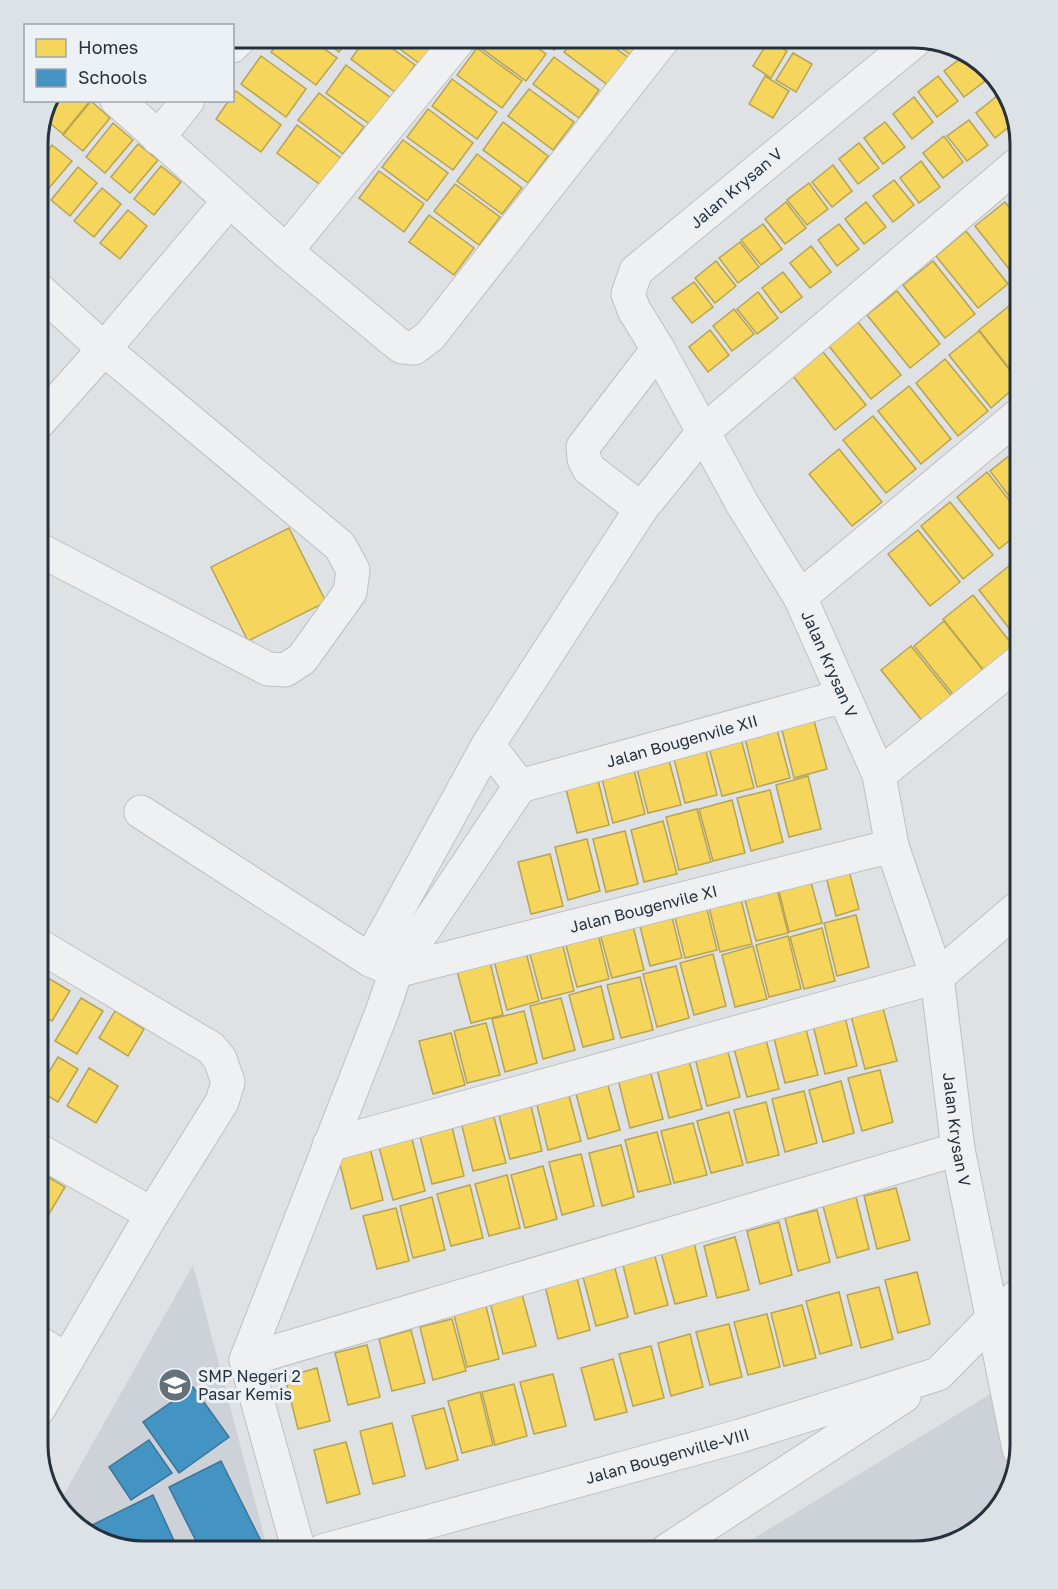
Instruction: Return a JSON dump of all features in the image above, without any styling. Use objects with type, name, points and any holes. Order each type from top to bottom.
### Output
[{"type":"street","points":[[286,251],[452,48]]},
{"type":"street","points":[[119,102],[286,251],[402,347],[414,348],[430,336],[656,48]]},
{"type":"street","name":"Jalan Krysan V","points":[[906,48],[636,271],[628,294],[634,310],[658,349],[743,504],[800,597],[879,775],[892,846],[937,977],[958,1149],[1010,1406]]},
{"type":"street","points":[[158,138],[186,102]]},
{"type":"street","points":[[296,1541],[246,1360],[382,1012],[383,966],[488,746],[641,508],[704,431],[1010,171]]},
{"type":"street","points":[[48,412],[229,201]]},
{"type":"street","points":[[48,298],[104,349],[340,546],[353,570],[350,592],[302,659],[285,670],[268,669],[48,554]]},
{"type":"street","points":[[641,508],[589,469],[584,459],[583,447],[658,349]]},
{"type":"street","points":[[800,597],[1010,422]]},
{"type":"street","points":[[879,775],[1010,669]]},
{"type":"street","name":"Jalan Bougenvile XII","points":[[519,786],[843,696]]},
{"type":"street","points":[[383,966],[519,786],[488,746]]},
{"type":"street","points":[[141,812],[383,966]]},
{"type":"street","name":"Jalan Bougenvile XI","points":[[383,966],[892,846]]},
{"type":"street","points":[[329,1145],[937,977],[1010,915]]},
{"type":"street","points":[[48,951],[211,1048],[220,1059],[228,1082],[222,1102],[152,1214],[48,1393]]},
{"type":"street","points":[[246,1360],[958,1149]]},
{"type":"street","points":[[48,1156],[152,1214]]},
{"type":"street","name":"Jalan Bougenville-VIII","points":[[358,1541],[740,1436],[938,1374],[1010,1303]]},
{"type":"street","points":[[48,1348],[67,1360]]},
{"type":"street","points":[[681,1541],[938,1374]]},
{"type":"shaded area","name":"SMP Negeri 2 Pasar Kemis","points":[[193,1265],[265,1541],[138,1541],[125,1539],[91,1525],[72,1508],[63,1496]]},
{"type":"shaded area","points":[[1010,1382],[1010,1445],[1007,1470],[1003,1482],[990,1503],[982,1513],[962,1528],[939,1538],[914,1541],[749,1541]]},
{"type":"building: Homes","points":[[274,48],[323,48],[337,58],[316,85],[271,52]]},
{"type":"building: Homes","points":[[359,48],[392,48],[415,65],[396,93],[351,59]]},
{"type":"building: Homes","points":[[398,48],[432,48],[420,64]]},
{"type":"building: Homes","points":[[477,48],[522,81],[502,108],[457,75]]},
{"type":"building: Homes","points":[[481,48],[538,48],[546,54],[526,81]]},
{"type":"building: Homes","points":[[567,48],[615,48],[629,58],[609,86],[564,52]]},
{"type":"building: Homes","points":[[621,48],[636,48],[631,55]]},
{"type":"building: Homes","points":[[764,48],[782,48],[787,51],[771,78],[753,66]]},
{"type":"building: Homes","points":[[793,53],[812,64],[796,92],[776,80]]},
{"type":"building: Homes","points":[[261,56],[306,89],[286,117],[241,84]]},
{"type":"building: Homes","points":[[554,57],[599,90],[579,118],[533,84]]},
{"type":"building: Homes","points":[[959,60],[980,74],[985,81],[964,97],[944,71]]},
{"type":"building: Homes","points":[[346,65],[391,98],[371,125],[326,93]]},
{"type":"building: Homes","points":[[765,76],[789,91],[773,118],[749,104]]},
{"type":"building: Homes","points":[[938,76],[958,101],[937,117],[918,92]]},
{"type":"building: Homes","points":[[452,79],[497,112],[477,139],[432,106]]},
{"type":"building: Homes","points":[[529,89],[574,122],[553,150],[508,116]]},
{"type":"building: Homes","points":[[236,91],[281,125],[261,152],[216,119],[228,102],[234,102]]},
{"type":"building: Homes","points":[[319,93],[364,127],[343,154],[298,120]]},
{"type":"building: Homes","points":[[997,96],[1003,107],[1008,127],[995,138],[976,113]]},
{"type":"building: Homes","points":[[914,97],[933,122],[912,139],[893,114]]},
{"type":"building: Homes","points":[[58,102],[89,102],[63,134],[50,124]]},
{"type":"building: Homes","points":[[90,102],[110,118],[83,151],[63,135]]},
{"type":"building: Homes","points":[[428,109],[473,143],[453,170],[407,137]]},
{"type":"building: Homes","points":[[969,120],[988,145],[967,161],[947,136]]},
{"type":"building: Homes","points":[[503,122],[548,156],[528,183],[483,150]]},
{"type":"building: Homes","points":[[885,122],[905,147],[883,164],[864,138]]},
{"type":"building: Homes","points":[[113,123],[133,140],[105,173],[86,157]]},
{"type":"building: Homes","points":[[297,125],[342,159],[322,186],[277,153]]},
{"type":"building: Homes","points":[[944,136],[963,162],[943,178],[923,153]]},
{"type":"building: Homes","points":[[403,140],[448,173],[427,201],[382,167]]},
{"type":"building: Homes","points":[[859,143],[879,168],[858,184],[839,159]]},
{"type":"building: Homes","points":[[138,144],[158,160],[130,193],[111,177]]},
{"type":"building: Homes","points":[[52,145],[72,161],[48,189],[48,150]]},
{"type":"building: Homes","points":[[477,154],[522,188],[502,214],[457,181]]},
{"type":"building: Homes","points":[[921,161],[940,187],[919,203],[900,178]]},
{"type":"building: Homes","points":[[833,165],[852,191],[832,207],[812,182]]},
{"type":"building: Homes","points":[[161,166],[181,182],[154,215],[134,199]]},
{"type":"building: Homes","points":[[78,167],[97,183],[70,216],[51,200]]},
{"type":"building: Homes","points":[[379,171],[424,204],[404,232],[359,198]]},
{"type":"building: Homes","points":[[894,180],[914,205],[893,222],[873,196]]},
{"type":"building: Homes","points":[[809,183],[828,209],[807,225],[787,200]]},
{"type":"building: Homes","points":[[455,184],[500,217],[479,245],[434,211]]},
{"type":"building: Homes","points":[[102,188],[121,204],[94,237],[74,221]]},
{"type":"building: Homes","points":[[786,202],[806,228],[785,244],[765,219]]},
{"type":"building: Homes","points":[[866,202],[886,227],[864,244],[845,219]]},
{"type":"building: Homes","points":[[1005,202],[1010,208],[1010,270],[975,226]]},
{"type":"building: Homes","points":[[128,210],[147,226],[120,259],[100,243]]},
{"type":"building: Homes","points":[[429,215],[474,248],[454,275],[409,242]]},
{"type":"building: Homes","points":[[763,224],[782,249],[761,265],[741,240]]},
{"type":"building: Homes","points":[[839,224],[859,249],[837,266],[818,240]]},
{"type":"building: Homes","points":[[966,231],[1008,284],[978,308],[936,256]]},
{"type":"building: Homes","points":[[740,242],[759,267],[738,283],[719,258]]},
{"type":"building: Homes","points":[[811,246],[831,272],[810,288],[790,263]]},
{"type":"building: Homes","points":[[716,261],[736,286],[715,303],[695,278]]},
{"type":"building: Homes","points":[[933,261],[975,314],[945,338],[903,285]]},
{"type":"building: Homes","points":[[783,272],[802,297],[781,313],[762,288]]},
{"type":"building: Homes","points":[[694,282],[713,307],[692,323],[672,298]]},
{"type":"building: Homes","points":[[897,291],[940,344],[910,368],[867,315]]},
{"type":"building: Homes","points":[[758,292],[778,318],[757,334],[737,309]]},
{"type":"building: Homes","points":[[1009,306],[1010,369],[979,330]]},
{"type":"building: Homes","points":[[734,309],[754,334],[732,351],[713,326]]},
{"type":"building: Homes","points":[[858,322],[901,375],[871,399],[829,346]]},
{"type":"building: Homes","points":[[710,330],[729,355],[708,372],[689,347]]},
{"type":"building: Homes","points":[[979,331],[1010,370],[1010,392],[991,408],[949,355]]},
{"type":"building: Homes","points":[[823,352],[866,405],[835,430],[793,376]]},
{"type":"building: Homes","points":[[945,359],[988,411],[958,436],[916,383]]},
{"type":"building: Homes","points":[[909,386],[951,439],[921,464],[878,411]]},
{"type":"building: Homes","points":[[873,416],[916,469],[886,493],[843,440]]},
{"type":"building: Homes","points":[[839,449],[882,502],[852,526],[809,474]]},
{"type":"building: Homes","points":[[1010,455],[1010,497],[990,471]]},
{"type":"building: Homes","points":[[987,472],[1010,501],[1010,540],[999,549],[957,497]]},
{"type":"building: Homes","points":[[950,502],[993,555],[963,579],[921,526]]},
{"type":"building: Homes","points":[[289,528],[326,602],[248,641],[211,567]]},
{"type":"building: Homes","points":[[918,530],[960,582],[930,606],[888,554]]},
{"type":"building: Homes","points":[[1009,566],[1010,629],[979,590]]},
{"type":"building: Homes","points":[[973,595],[1010,642],[1010,652],[985,672],[943,619]]},
{"type":"building: Homes","points":[[944,621],[986,674],[956,698],[914,646]]},
{"type":"building: Homes","points":[[911,646],[954,699],[924,723],[881,670]]},
{"type":"building: Homes","points":[[813,717],[827,769],[794,778],[781,726]]},
{"type":"building: Homes","points":[[776,726],[790,778],[757,787],[744,734]]},
{"type":"building: Homes","points":[[740,735],[754,788],[722,796],[708,744]]},
{"type":"building: Homes","points":[[704,743],[717,795],[685,803],[672,751]]},
{"type":"building: Homes","points":[[667,753],[681,805],[648,813],[635,761]]},
{"type":"building: Homes","points":[[632,762],[645,814],[613,823],[600,770]]},
{"type":"building: Homes","points":[[596,772],[609,825],[577,833],[564,781]]},
{"type":"building: Homes","points":[[808,776],[821,829],[789,837],[776,785]]},
{"type":"building: Homes","points":[[770,790],[783,842],[751,851],[737,798]]},
{"type":"building: Homes","points":[[732,800],[745,853],[713,861],[699,809]]},
{"type":"building: Homes","points":[[697,809],[711,862],[679,870],[666,817]]},
{"type":"building: Homes","points":[[663,821],[677,874],[644,882],[631,830]]},
{"type":"building: Homes","points":[[625,831],[638,884],[606,892],[593,839]]},
{"type":"building: Homes","points":[[587,839],[600,891],[568,900],[555,847]]},
{"type":"building: Homes","points":[[550,854],[563,906],[531,914],[518,862]]},
{"type":"building: Homes","points":[[848,867],[859,909],[836,916],[825,873]]},
{"type":"building: Homes","points":[[808,871],[822,923],[789,932],[776,879]]},
{"type":"building: Homes","points":[[775,881],[788,933],[756,941],[742,889]]},
{"type":"building: Homes","points":[[739,891],[752,944],[720,952],[707,899]]},
{"type":"building: Homes","points":[[704,897],[717,950],[685,958],[672,906]]},
{"type":"building: Homes","points":[[669,905],[682,958],[650,966],[637,914]]},
{"type":"building: Homes","points":[[856,915],[869,967],[837,976],[824,923]]},
{"type":"building: Homes","points":[[631,918],[644,970],[612,978],[598,926]]},
{"type":"building: Homes","points":[[596,926],[609,979],[577,987],[563,934]]},
{"type":"building: Homes","points":[[822,928],[835,981],[804,989],[790,937]]},
{"type":"building: Homes","points":[[788,936],[801,989],[769,997],[756,945]]},
{"type":"building: Homes","points":[[561,938],[574,991],[542,999],[528,947]]},
{"type":"building: Homes","points":[[753,946],[767,999],[735,1007],[722,955]]},
{"type":"building: Homes","points":[[525,949],[539,1001],[507,1010],[493,957]]},
{"type":"building: Homes","points":[[713,954],[726,1006],[694,1015],[680,963]]},
{"type":"building: Homes","points":[[490,962],[503,1015],[471,1023],[457,971]]},
{"type":"building: Homes","points":[[676,966],[689,1018],[657,1027],[643,974]]},
{"type":"building: Homes","points":[[640,977],[653,1030],[621,1038],[607,985]]},
{"type":"building: Homes","points":[[48,978],[70,991],[52,1021],[48,1018]]},
{"type":"building: Homes","points":[[601,986],[614,1039],[583,1047],[569,995]]},
{"type":"building: Homes","points":[[81,998],[103,1011],[77,1054],[55,1041]]},
{"type":"building: Homes","points":[[561,998],[575,1050],[543,1059],[530,1006]]},
{"type":"building: Homes","points":[[883,1008],[897,1061],[865,1069],[851,1016]]},
{"type":"building: Homes","points":[[115,1011],[144,1029],[128,1056],[99,1038]]},
{"type":"building: Homes","points":[[524,1011],[537,1063],[505,1072],[492,1019]]},
{"type":"building: Homes","points":[[844,1013],[857,1066],[825,1074],[812,1021]]},
{"type":"building: Homes","points":[[804,1022],[818,1075],[785,1083],[772,1030]]},
{"type":"building: Homes","points":[[486,1023],[500,1075],[467,1083],[454,1031]]},
{"type":"building: Homes","points":[[451,1033],[465,1085],[433,1094],[419,1041]]},
{"type":"building: Homes","points":[[765,1036],[779,1089],[747,1097],[733,1045]]},
{"type":"building: Homes","points":[[726,1045],[740,1097],[707,1106],[694,1054]]},
{"type":"building: Homes","points":[[58,1057],[78,1069],[58,1102],[48,1096],[48,1074]]},
{"type":"building: Homes","points":[[688,1057],[702,1109],[669,1118],[656,1065]]},
{"type":"building: Homes","points":[[649,1067],[663,1119],[630,1128],[617,1075]]},
{"type":"building: Homes","points":[[89,1068],[118,1086],[96,1123],[67,1106]]},
{"type":"building: Homes","points":[[880,1070],[893,1122],[862,1131],[848,1078]]},
{"type":"building: Homes","points":[[606,1078],[620,1130],[588,1139],[574,1086]]},
{"type":"building: Homes","points":[[841,1081],[854,1133],[823,1142],[809,1090]]},
{"type":"building: Homes","points":[[567,1088],[581,1141],[548,1150],[535,1097]]},
{"type":"building: Homes","points":[[804,1091],[817,1143],[785,1152],[772,1099]]},
{"type":"building: Homes","points":[[529,1098],[542,1151],[510,1159],[497,1107]]},
{"type":"building: Homes","points":[[766,1102],[779,1155],[747,1163],[734,1110]]},
{"type":"building: Homes","points":[[492,1110],[506,1163],[473,1171],[460,1118]]},
{"type":"building: Homes","points":[[729,1112],[743,1165],[711,1173],[697,1121]]},
{"type":"building: Homes","points":[[451,1123],[464,1176],[432,1184],[419,1132]]},
{"type":"building: Homes","points":[[693,1123],[707,1175],[674,1183],[661,1131]]},
{"type":"building: Homes","points":[[657,1132],[671,1184],[638,1192],[625,1140]]},
{"type":"building: Homes","points":[[412,1139],[425,1191],[393,1200],[379,1147]]},
{"type":"building: Homes","points":[[621,1145],[634,1197],[602,1206],[589,1153]]},
{"type":"building: Homes","points":[[370,1148],[383,1200],[351,1209],[338,1156]]},
{"type":"building: Homes","points":[[581,1154],[594,1206],[562,1215],[549,1162]]},
{"type":"building: Homes","points":[[543,1166],[557,1219],[525,1228],[511,1175]]},
{"type":"building: Homes","points":[[507,1175],[520,1228],[489,1236],[475,1184]]},
{"type":"building: Homes","points":[[48,1177],[65,1187],[48,1216]]},
{"type":"building: Homes","points":[[470,1185],[483,1238],[451,1246],[437,1194]]},
{"type":"building: Homes","points":[[896,1188],[910,1240],[877,1249],[864,1196]]},
{"type":"building: Homes","points":[[432,1197],[445,1250],[413,1258],[400,1206]]},
{"type":"building: Homes","points":[[856,1197],[869,1249],[837,1258],[823,1206]]},
{"type":"building: Homes","points":[[396,1208],[409,1261],[377,1269],[363,1216]]},
{"type":"building: Homes","points":[[817,1210],[830,1262],[798,1271],[785,1218]]},
{"type":"building: Homes","points":[[779,1222],[792,1275],[760,1284],[747,1231]]},
{"type":"building: Homes","points":[[735,1237],[749,1290],[717,1298],[704,1246]]},
{"type":"building: Homes","points":[[694,1243],[707,1296],[675,1304],[661,1252]]},
{"type":"building: Homes","points":[[654,1253],[668,1305],[635,1314],[622,1261]]},
{"type":"building: Homes","points":[[614,1265],[628,1317],[596,1326],[582,1273]]},
{"type":"building: Homes","points":[[917,1272],[930,1324],[898,1333],[885,1280]]},
{"type":"building: Homes","points":[[577,1278],[590,1330],[558,1339],[545,1286]]},
{"type":"building: Homes","points":[[879,1287],[893,1339],[861,1348],[847,1295]]},
{"type":"building: Homes","points":[[839,1292],[852,1345],[820,1354],[806,1301]]},
{"type":"building: Homes","points":[[522,1294],[536,1346],[503,1354],[490,1302]]},
{"type":"building: Homes","points":[[802,1305],[816,1358],[784,1366],[771,1313]]},
{"type":"building: Homes","points":[[486,1306],[499,1359],[467,1367],[454,1315]]},
{"type":"building: Homes","points":[[767,1314],[780,1367],[748,1375],[734,1322]]},
{"type":"building: Homes","points":[[452,1319],[466,1371],[433,1380],[420,1327]]},
{"type":"building: Homes","points":[[729,1324],[742,1377],[710,1385],[696,1332]]},
{"type":"building: Homes","points":[[411,1330],[425,1383],[392,1391],[379,1339]]},
{"type":"building: Homes","points":[[690,1334],[703,1387],[671,1396],[658,1343]]},
{"type":"building: Homes","points":[[367,1345],[380,1397],[348,1405],[335,1353]]},
{"type":"building: Homes","points":[[651,1346],[664,1398],[633,1406],[619,1354]]},
{"type":"building: Homes","points":[[613,1359],[627,1412],[595,1420],[581,1368]]},
{"type":"building: Homes","points":[[317,1368],[330,1421],[298,1429],[285,1377]]},
{"type":"building: Homes","points":[[553,1374],[566,1426],[534,1434],[520,1382]]},
{"type":"building: Homes","points":[[514,1384],[527,1436],[495,1445],[482,1392]]},
{"type":"building: Homes","points":[[480,1392],[493,1445],[462,1453],[448,1401]]},
{"type":"building: Homes","points":[[444,1408],[458,1460],[426,1469],[412,1416]]},
{"type":"building: Homes","points":[[392,1423],[405,1476],[373,1484],[360,1431]]},
{"type":"building: Homes","points":[[346,1442],[360,1494],[327,1503],[314,1450]]},
{"type":"building: Schools","points":[[193,1387],[229,1437],[179,1473],[143,1422]]},
{"type":"building: Schools","points":[[149,1440],[172,1473],[131,1500],[109,1467]]},
{"type":"building: Schools","points":[[221,1461],[261,1541],[196,1541],[169,1487]]},
{"type":"building: Schools","points":[[153,1495],[174,1541],[125,1539],[92,1525]]},
{"type":"place","name":"SMP Negeri 2 Pasar Kemis","points":[[175,1385]]}]
